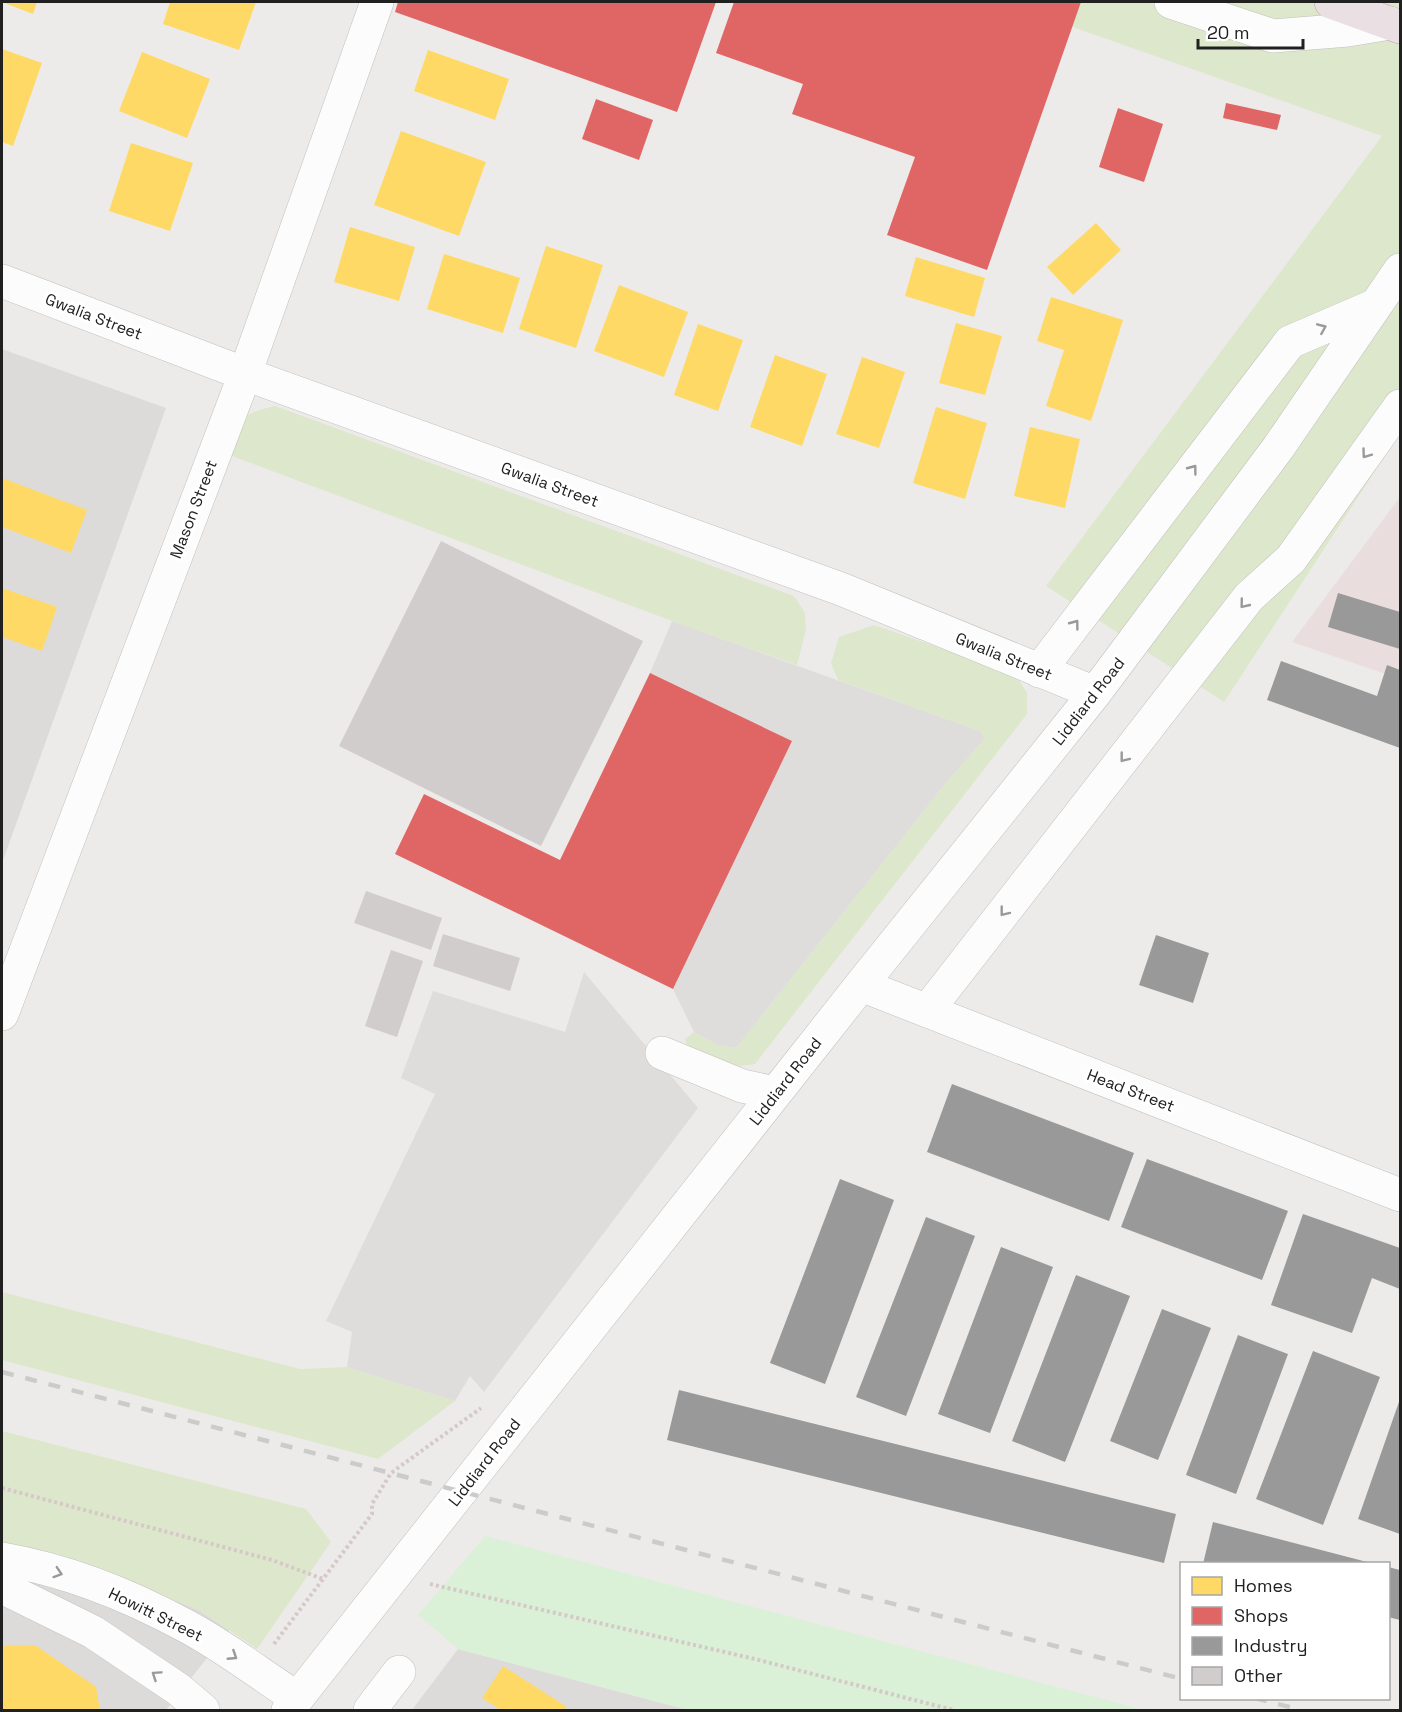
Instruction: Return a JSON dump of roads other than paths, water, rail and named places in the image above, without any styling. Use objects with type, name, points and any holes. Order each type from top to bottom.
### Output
[{"type":"highway","points":[[1330,2],[1395,25]]},
{"type":"street","name":"Mason Street","points":[[2,1014],[245,374],[377,2]]},
{"type":"street","points":[[1171,2],[1273,36],[1395,25]]},
{"type":"street","name":"Liddiard Road","points":[[293,1704],[861,985],[1095,693],[1391,295],[1401,253]]},
{"type":"street","name":"Gwalia Street","points":[[2,281],[245,374],[841,590],[1095,693]]},
{"type":"street","points":[[1040,671],[1290,342],[1391,295]]},
{"type":"street","points":[[927,1011],[1249,597],[1291,560],[1401,406]]},
{"type":"street","name":"Head Street","points":[[861,985],[1401,1195]]},
{"type":"street","points":[[662,1053],[742,1086],[775,1094]]},
{"type":"street","name":"Howitt Street","points":[[2,1559],[32,1564],[128,1596],[188,1627],[255,1670],[293,1704]]},
{"type":"street","points":[[2,1587],[93,1632],[178,1689],[202,1710]]},
{"type":"street","points":[[370,1710],[399,1672]]},
{"type":"railway","points":[[2,1372],[1180,1678]]},
{"type":"railway","points":[[1263,1700],[1301,1710]]}]
